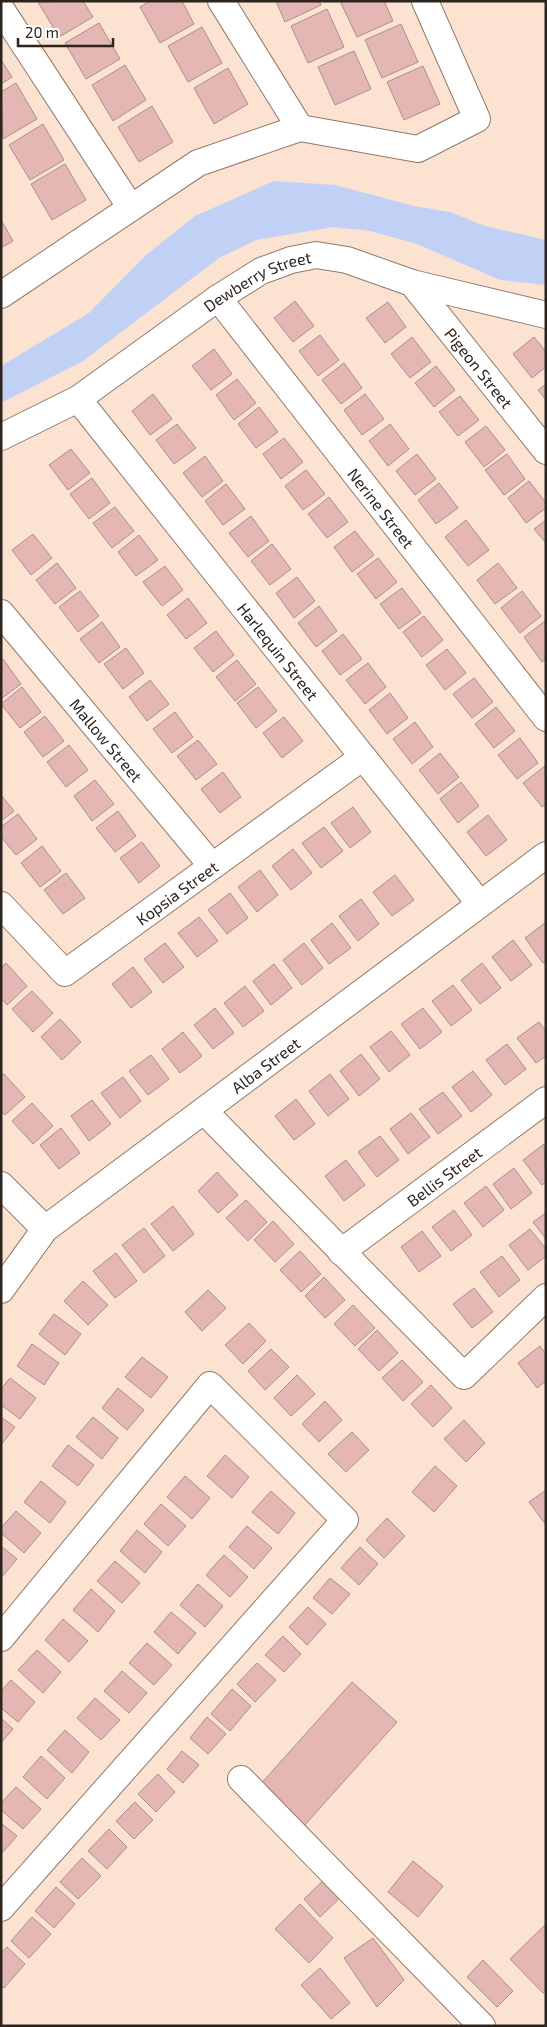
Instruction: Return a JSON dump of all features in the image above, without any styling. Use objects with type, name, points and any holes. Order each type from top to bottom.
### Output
[{"type":"street","points":[[221,1],[300,128]]},
{"type":"street","points":[[1,294],[198,163],[300,128],[418,150],[477,119],[425,1]]},
{"type":"street","points":[[1,9],[130,208]]},
{"type":"street","name":"Dewberry Street","points":[[1,437],[78,399],[218,298],[261,272],[291,260],[316,255],[347,260],[412,283],[546,315]]},
{"type":"street","name":"Pigeon Street","points":[[412,283],[546,451]]},
{"type":"street","name":"Nerine Street","points":[[218,298],[546,718]]},
{"type":"street","name":"Harlequin Street","points":[[78,399],[480,904]]},
{"type":"street","name":"Mallow Street","points":[[1,613],[212,866]]},
{"type":"street","name":"Kopsia Street","points":[[1,905],[65,973],[363,756]]},
{"type":"street","name":"Alba Street","points":[[1,1290],[45,1229],[546,855]]},
{"type":"street","name":"Bellis Street","points":[[341,1252],[546,1100]]},
{"type":"street","points":[[204,1111],[464,1376],[546,1297]]},
{"type":"street","points":[[1,1185],[45,1229]]},
{"type":"street","points":[[1,1638],[210,1385],[345,1520],[1,1908]]},
{"type":"street","points":[[241,1779],[482,2026]]},
{"type":"water","points":[[274,181],[335,185],[414,206],[450,212],[485,226],[546,240],[546,285],[500,280],[417,244],[370,231],[333,227],[256,240],[219,258],[83,361],[1,403],[1,366],[89,313],[146,255],[195,216]]},
{"type":"building","points":[[83,1],[93,17],[59,37],[38,2]]},
{"type":"building","points":[[150,1],[182,1],[194,24],[160,43],[140,7]]},
{"type":"building","points":[[276,1],[319,1],[321,5],[285,22]]},
{"type":"building","points":[[340,1],[384,1],[393,21],[357,37]]},
{"type":"building","points":[[327,9],[344,47],[308,63],[291,26]]},
{"type":"building","points":[[99,23],[120,59],[86,79],[65,43]]},
{"type":"building","points":[[401,24],[418,62],[382,78],[365,40]]},
{"type":"building","points":[[202,27],[222,63],[188,82],[168,46]]},
{"type":"building","points":[[354,51],[371,89],[335,105],[318,67]]},
{"type":"building","points":[[1,60],[12,77],[1,84]]},
{"type":"building","points":[[125,65],[146,100],[113,121],[92,85]]},
{"type":"building","points":[[423,66],[440,104],[404,120],[387,82]]},
{"type":"building","points":[[228,68],[248,104],[214,124],[194,88]]},
{"type":"building","points":[[16,83],[37,119],[3,139],[1,92]]},
{"type":"building","points":[[152,106],[173,142],[139,162],[118,127]]},
{"type":"building","points":[[43,124],[64,160],[30,180],[9,145]]},
{"type":"building","points":[[65,164],[86,200],[52,220],[31,184]]},
{"type":"building","points":[[1,220],[13,241],[1,248]]},
{"type":"building","points":[[295,301],[314,326],[293,342],[274,318]]},
{"type":"building","points":[[388,302],[406,327],[385,343],[366,318]]},
{"type":"building","points":[[320,335],[339,360],[318,376],[299,351]]},
{"type":"building","points":[[412,337],[431,362],[410,378],[391,354]]},
{"type":"building","points":[[534,337],[546,352],[546,367],[532,378],[513,354]]},
{"type":"building","points":[[214,349],[232,374],[211,390],[192,366]]},
{"type":"building","points":[[344,363],[362,388],[341,404],[322,380]]},
{"type":"building","points":[[436,366],[455,390],[434,407],[415,383]]},
{"type":"building","points":[[237,379],[256,403],[234,420],[216,395]]},
{"type":"building","points":[[546,384],[546,400],[538,390]]},
{"type":"building","points":[[153,394],[172,419],[150,435],[132,411]]},
{"type":"building","points":[[365,394],[384,419],[362,435],[344,410]]},
{"type":"building","points":[[460,396],[479,420],[458,436],[439,412]]},
{"type":"building","points":[[259,407],[278,432],[256,448],[238,424]]},
{"type":"building","points":[[177,424],[196,448],[174,464],[156,440]]},
{"type":"building","points":[[390,424],[409,449],[388,466],[369,441]]},
{"type":"building","points":[[486,426],[505,450],[484,467],[465,442]]},
{"type":"building","points":[[284,438],[303,462],[281,479],[263,454]]},
{"type":"building","points":[[71,449],[90,473],[68,490],[49,465]]},
{"type":"building","points":[[417,454],[436,479],[415,495],[396,471]]},
{"type":"building","points":[[507,454],[525,479],[504,495],[485,470]]},
{"type":"building","points":[[205,456],[223,481],[202,497],[183,473]]},
{"type":"building","points":[[306,470],[325,494],[303,510],[285,486]]},
{"type":"building","points":[[92,478],[110,503],[89,519],[70,494]]},
{"type":"building","points":[[529,481],[546,503],[546,508],[526,523],[508,498]]},
{"type":"building","points":[[439,483],[458,508],[436,524],[418,500]]},
{"type":"building","points":[[226,484],[245,509],[223,525],[205,501]]},
{"type":"building","points":[[329,497],[348,522],[327,538],[308,514]]},
{"type":"building","points":[[115,507],[134,531],[112,548],[93,523]]},
{"type":"building","points":[[251,516],[269,541],[248,557],[229,533]]},
{"type":"building","points":[[466,520],[489,550],[468,566],[445,537]]},
{"type":"building","points":[[546,520],[546,543],[534,529]]},
{"type":"building","points":[[355,531],[374,555],[352,572],[334,547]]},
{"type":"building","points":[[33,534],[52,558],[31,575],[12,550]]},
{"type":"building","points":[[139,535],[158,560],[136,576],[118,552]]},
{"type":"building","points":[[272,544],[291,569],[270,585],[251,561]]},
{"type":"building","points":[[378,558],[397,582],[376,599],[357,574]]},
{"type":"building","points":[[57,563],[76,588],[55,604],[36,580]]},
{"type":"building","points":[[498,563],[517,588],[495,604],[477,580]]},
{"type":"building","points":[[165,566],[183,590],[162,606],[143,582]]},
{"type":"building","points":[[297,577],[315,601],[294,618],[276,593]]},
{"type":"building","points":[[402,588],[421,613],[399,629],[380,604]]},
{"type":"building","points":[[80,591],[99,616],[78,632],[59,607]]},
{"type":"building","points":[[522,591],[541,616],[520,633],[501,608]]},
{"type":"building","points":[[188,598],[207,623],[186,639],[167,615]]},
{"type":"building","points":[[319,606],[337,631],[316,647],[298,623]]},
{"type":"building","points":[[424,616],[443,640],[422,657],[403,632]]},
{"type":"building","points":[[545,621],[546,659],[542,662],[524,637]]},
{"type":"building","points":[[102,622],[120,647],[99,663],[80,639]]},
{"type":"building","points":[[216,631],[234,655],[213,672],[194,648]]},
{"type":"building","points":[[343,634],[362,659],[340,675],[322,651]]},
{"type":"building","points":[[126,648],[144,673],[123,689],[104,664]]},
{"type":"building","points":[[447,649],[466,673],[445,690],[426,665]]},
{"type":"building","points":[[3,659],[21,684],[1,699],[1,660]]},
{"type":"building","points":[[237,660],[256,684],[235,701],[216,677]]},
{"type":"building","points":[[368,663],[386,687],[365,704],[346,680]]},
{"type":"building","points":[[474,678],[493,702],[472,718],[453,694]]},
{"type":"building","points":[[150,680],[169,704],[147,721],[129,697]]},
{"type":"building","points":[[22,687],[41,712],[20,728],[1,704]]},
{"type":"building","points":[[258,687],[277,711],[256,728],[237,703]]},
{"type":"building","points":[[390,693],[408,718],[387,734],[369,710]]},
{"type":"building","points":[[496,707],[515,731],[494,748],[475,724]]},
{"type":"building","points":[[175,712],[193,737],[172,753],[153,729]]},
{"type":"building","points":[[45,716],[64,741],[43,757],[24,732]]},
{"type":"building","points":[[284,717],[303,741],[282,758],[263,733]]},
{"type":"building","points":[[415,722],[433,747],[412,764],[393,739]]},
{"type":"building","points":[[520,738],[538,763],[517,779],[498,755]]},
{"type":"building","points":[[198,740],[217,764],[196,780],[177,756]]},
{"type":"building","points":[[69,745],[88,770],[66,787],[47,762]]},
{"type":"building","points":[[440,753],[459,777],[438,794],[419,770]]},
{"type":"building","points":[[545,766],[546,804],[542,807],[523,783]]},
{"type":"building","points":[[223,772],[241,797],[220,813],[201,789]]},
{"type":"building","points":[[95,780],[114,804],[92,821],[74,796]]},
{"type":"building","points":[[461,782],[479,806],[458,823],[440,799]]},
{"type":"building","points":[[1,795],[14,811],[1,821]]},
{"type":"building","points":[[353,807],[371,832],[350,848],[331,823]]},
{"type":"building","points":[[118,811],[136,836],[115,852],[96,828]]},
{"type":"building","points":[[18,814],[37,839],[16,855],[1,837],[1,827]]},
{"type":"building","points":[[488,815],[507,840],[486,856],[467,832]]},
{"type":"building","points":[[324,827],[343,851],[321,868],[302,843]]},
{"type":"building","points":[[142,842],[160,866],[139,883],[120,858]]},
{"type":"building","points":[[42,846],[61,871],[40,887],[21,863]]},
{"type":"building","points":[[293,849],[312,873],[291,890],[272,866]]},
{"type":"building","points":[[260,870],[278,895],[257,912],[238,887]]},
{"type":"building","points":[[66,873],[85,898],[63,914],[44,890]]},
{"type":"building","points":[[395,875],[414,900],[392,916],[373,892]]},
{"type":"building","points":[[230,893],[248,918],[227,934],[208,910]]},
{"type":"building","points":[[361,899],[379,924],[358,941],[339,916]]},
{"type":"building","points":[[199,917],[218,941],[197,957],[178,933]]},
{"type":"building","points":[[546,922],[546,961],[543,963],[525,938]]},
{"type":"building","points":[[332,923],[351,948],[329,964],[311,940]]},
{"type":"building","points":[[513,940],[532,965],[511,981],[492,957]]},
{"type":"building","points":[[165,943],[184,967],[163,983],[144,959]]},
{"type":"building","points":[[304,943],[323,968],[302,985],[283,960]]},
{"type":"building","points":[[6,963],[27,986],[7,1005],[1,998],[1,968]]},
{"type":"building","points":[[482,963],[501,988],[480,1004],[461,980]]},
{"type":"building","points":[[274,964],[292,988],[271,1005],[253,981]]},
{"type":"building","points":[[133,967],[152,992],[131,1008],[112,984]]},
{"type":"building","points":[[453,985],[472,1010],[451,1026],[432,1001]]},
{"type":"building","points":[[245,986],[264,1011],[243,1027],[224,1003]]},
{"type":"building","points":[[32,991],[53,1013],[33,1032],[12,1009]]},
{"type":"building","points":[[215,1008],[234,1033],[213,1049],[194,1025]]},
{"type":"building","points":[[423,1008],[442,1032],[420,1049],[401,1024]]},
{"type":"building","points":[[60,1019],[81,1042],[62,1060],[41,1037]]},
{"type":"building","points":[[539,1022],[546,1031],[546,1056],[536,1063],[517,1038]]},
{"type":"building","points":[[391,1031],[410,1055],[389,1072],[370,1047]]},
{"type":"building","points":[[183,1032],[202,1056],[180,1073],[162,1049]]},
{"type":"building","points":[[507,1044],[526,1069],[505,1085],[486,1060]]},
{"type":"building","points":[[361,1054],[380,1079],[359,1096],[340,1071]]},
{"type":"building","points":[[151,1055],[169,1079],[148,1095],[129,1071]]},
{"type":"building","points":[[473,1071],[492,1095],[471,1112],[452,1087]]},
{"type":"building","points":[[4,1074],[25,1097],[5,1115],[1,1111],[1,1076]]},
{"type":"building","points":[[330,1074],[349,1099],[328,1116],[309,1091]]},
{"type":"building","points":[[123,1077],[141,1101],[120,1118],[101,1093]]},
{"type":"building","points":[[443,1092],[462,1116],[438,1134],[419,1109]]},
{"type":"building","points":[[296,1099],[315,1124],[294,1140],[275,1116]]},
{"type":"building","points":[[92,1100],[111,1124],[89,1141],[71,1116]]},
{"type":"building","points":[[32,1103],[53,1126],[33,1144],[12,1121]]},
{"type":"building","points":[[411,1113],[430,1137],[408,1154],[390,1129]]},
{"type":"building","points":[[61,1128],[80,1153],[59,1169],[40,1145]]},
{"type":"building","points":[[380,1136],[399,1160],[377,1177],[358,1152]]},
{"type":"building","points":[[544,1144],[546,1182],[542,1185],[523,1160]]},
{"type":"building","points":[[346,1160],[365,1185],[344,1201],[325,1176]]},
{"type":"building","points":[[514,1168],[532,1193],[511,1209],[493,1184]]},
{"type":"building","points":[[217,1172],[238,1195],[218,1213],[198,1191]]},
{"type":"building","points":[[486,1186],[504,1210],[483,1227],[464,1203]]},
{"type":"building","points":[[246,1200],[267,1222],[248,1241],[226,1218]]},
{"type":"building","points":[[173,1206],[194,1234],[173,1251],[151,1224]]},
{"type":"building","points":[[454,1210],[472,1235],[451,1251],[432,1227]]},
{"type":"building","points":[[546,1213],[546,1239],[533,1222]]},
{"type":"building","points":[[273,1221],[294,1244],[275,1262],[254,1240]]},
{"type":"building","points":[[144,1228],[165,1256],[144,1273],[122,1245]]},
{"type":"building","points":[[530,1229],[546,1249],[546,1256],[528,1270],[509,1245]]},
{"type":"building","points":[[422,1231],[441,1256],[419,1272],[401,1247]]},
{"type":"building","points":[[300,1251],[321,1274],[301,1292],[280,1270]]},
{"type":"building","points":[[116,1253],[137,1281],[115,1298],[93,1271]]},
{"type":"building","points":[[502,1256],[520,1280],[499,1297],[480,1272]]},
{"type":"building","points":[[324,1277],[345,1300],[325,1318],[305,1296]]},
{"type":"building","points":[[83,1281],[108,1305],[88,1325],[64,1301]]},
{"type":"building","points":[[474,1288],[493,1312],[472,1328],[453,1304]]},
{"type":"building","points":[[208,1290],[226,1308],[202,1331],[185,1312]]},
{"type":"building","points":[[353,1305],[375,1328],[355,1346],[334,1324]]},
{"type":"building","points":[[54,1314],[81,1334],[65,1355],[39,1334]]},
{"type":"building","points":[[249,1323],[266,1341],[243,1364],[225,1345]]},
{"type":"building","points":[[377,1330],[398,1353],[379,1371],[358,1349]]},
{"type":"building","points":[[32,1344],[59,1363],[44,1385],[17,1366]]},
{"type":"building","points":[[540,1346],[546,1355],[546,1381],[537,1388],[518,1363]]},
{"type":"building","points":[[271,1349],[289,1367],[265,1390],[248,1371]]},
{"type":"building","points":[[142,1357],[168,1377],[151,1398],[125,1377]]},
{"type":"building","points":[[402,1360],[423,1382],[403,1401],[382,1378]]},
{"type":"building","points":[[297,1375],[315,1394],[291,1416],[274,1398]]},
{"type":"building","points":[[10,1378],[36,1398],[20,1419],[1,1405],[1,1389]]},
{"type":"building","points":[[431,1385],[452,1408],[433,1427],[411,1404]]},
{"type":"building","points":[[118,1388],[144,1410],[127,1430],[102,1408]]},
{"type":"building","points":[[325,1401],[342,1420],[319,1442],[302,1424]]},
{"type":"building","points":[[1,1417],[15,1427],[1,1445]]},
{"type":"building","points":[[93,1417],[118,1438],[102,1459],[76,1437]]},
{"type":"building","points":[[464,1420],[485,1443],[466,1462],[444,1439]]},
{"type":"building","points":[[352,1432],[369,1450],[346,1472],[328,1454]]},
{"type":"building","points":[[68,1445],[94,1465],[78,1486],[52,1466]]},
{"type":"building","points":[[225,1455],[249,1477],[232,1498],[207,1476]]},
{"type":"building","points":[[435,1466],[457,1486],[434,1512],[412,1492]]},
{"type":"building","points":[[185,1476],[210,1498],[192,1519],[167,1497]]},
{"type":"building","points":[[41,1481],[66,1502],[50,1523],[24,1502]]},
{"type":"building","points":[[546,1490],[546,1525],[529,1502]]},
{"type":"building","points":[[271,1491],[295,1513],[278,1534],[252,1512]]},
{"type":"building","points":[[161,1504],[186,1526],[168,1546],[144,1524]]},
{"type":"building","points":[[16,1511],[41,1533],[24,1553],[1,1533],[1,1528]]},
{"type":"building","points":[[387,1518],[405,1536],[384,1558],[366,1540]]},
{"type":"building","points":[[247,1526],[272,1548],[254,1569],[229,1547]]},
{"type":"building","points":[[137,1530],[162,1552],[145,1573],[120,1551]]},
{"type":"building","points":[[1,1546],[17,1559],[1,1578]]},
{"type":"building","points":[[360,1547],[378,1564],[359,1585],[341,1568]]},
{"type":"building","points":[[224,1555],[248,1577],[230,1597],[206,1575]]},
{"type":"building","points":[[115,1561],[140,1583],[122,1603],[97,1581]]},
{"type":"building","points":[[330,1578],[350,1594],[332,1614],[313,1598]]},
{"type":"building","points":[[198,1584],[223,1606],[205,1627],[180,1605]]},
{"type":"building","points":[[91,1589],[115,1611],[98,1632],[73,1610]]},
{"type":"building","points":[[308,1607],[326,1624],[307,1645],[289,1627]]},
{"type":"building","points":[[171,1612],[196,1633],[178,1654],[154,1632]]},
{"type":"building","points":[[63,1619],[88,1641],[69,1662],[45,1640]]},
{"type":"building","points":[[283,1636],[301,1654],[284,1672],[265,1655]]},
{"type":"building","points":[[147,1643],[172,1665],[154,1685],[129,1663]]},
{"type":"building","points":[[37,1650],[61,1672],[43,1693],[18,1670]]},
{"type":"building","points":[[257,1663],[276,1680],[255,1702],[237,1684]]},
{"type":"building","points":[[122,1671],[147,1693],[129,1713],[104,1691]]},
{"type":"building","points":[[11,1680],[35,1702],[18,1722],[1,1708],[1,1691]]},
{"type":"building","points":[[352,1682],[397,1722],[303,1827],[258,1787]]},
{"type":"building","points":[[232,1689],[251,1706],[230,1731],[211,1714]]},
{"type":"building","points":[[95,1698],[120,1720],[101,1740],[77,1718]]},
{"type":"building","points":[[207,1717],[226,1734],[208,1754],[190,1738]]},
{"type":"building","points":[[1,1718],[13,1729],[1,1743]]},
{"type":"building","points":[[65,1730],[89,1752],[72,1773],[47,1750]]},
{"type":"building","points":[[182,1751],[199,1765],[183,1783],[167,1769]]},
{"type":"building","points":[[41,1756],[65,1778],[47,1799],[23,1777]]},
{"type":"building","points":[[158,1774],[175,1792],[156,1812],[138,1794]]},
{"type":"building","points":[[16,1787],[41,1809],[23,1829],[1,1810],[1,1803]]},
{"type":"building","points":[[135,1802],[153,1820],[134,1839],[116,1821]]},
{"type":"building","points":[[1,1823],[17,1836],[1,1854]]},
{"type":"building","points":[[109,1829],[127,1847],[107,1869],[88,1851]]},
{"type":"building","points":[[82,1858],[101,1876],[78,1899],[60,1882]]},
{"type":"building","points":[[413,1861],[443,1886],[418,1917],[388,1892]]},
{"type":"building","points":[[328,1876],[344,1894],[320,1917],[304,1899]]},
{"type":"building","points":[[56,1887],[75,1904],[54,1928],[35,1911]]},
{"type":"building","points":[[300,1904],[333,1938],[309,1963],[275,1929]]},
{"type":"building","points":[[32,1917],[51,1934],[29,1958],[11,1941]]},
{"type":"building","points":[[546,1924],[546,1991],[543,1993],[510,1959]]},
{"type":"building","points":[[373,1938],[404,1980],[377,2007],[344,1958]]},
{"type":"building","points":[[7,1947],[25,1964],[4,1988],[1,1986],[1,1953]]},
{"type":"building","points":[[483,1960],[513,1991],[497,2007],[467,1977]]},
{"type":"building","points":[[320,1968],[350,2003],[331,2019],[301,1985]]}]
